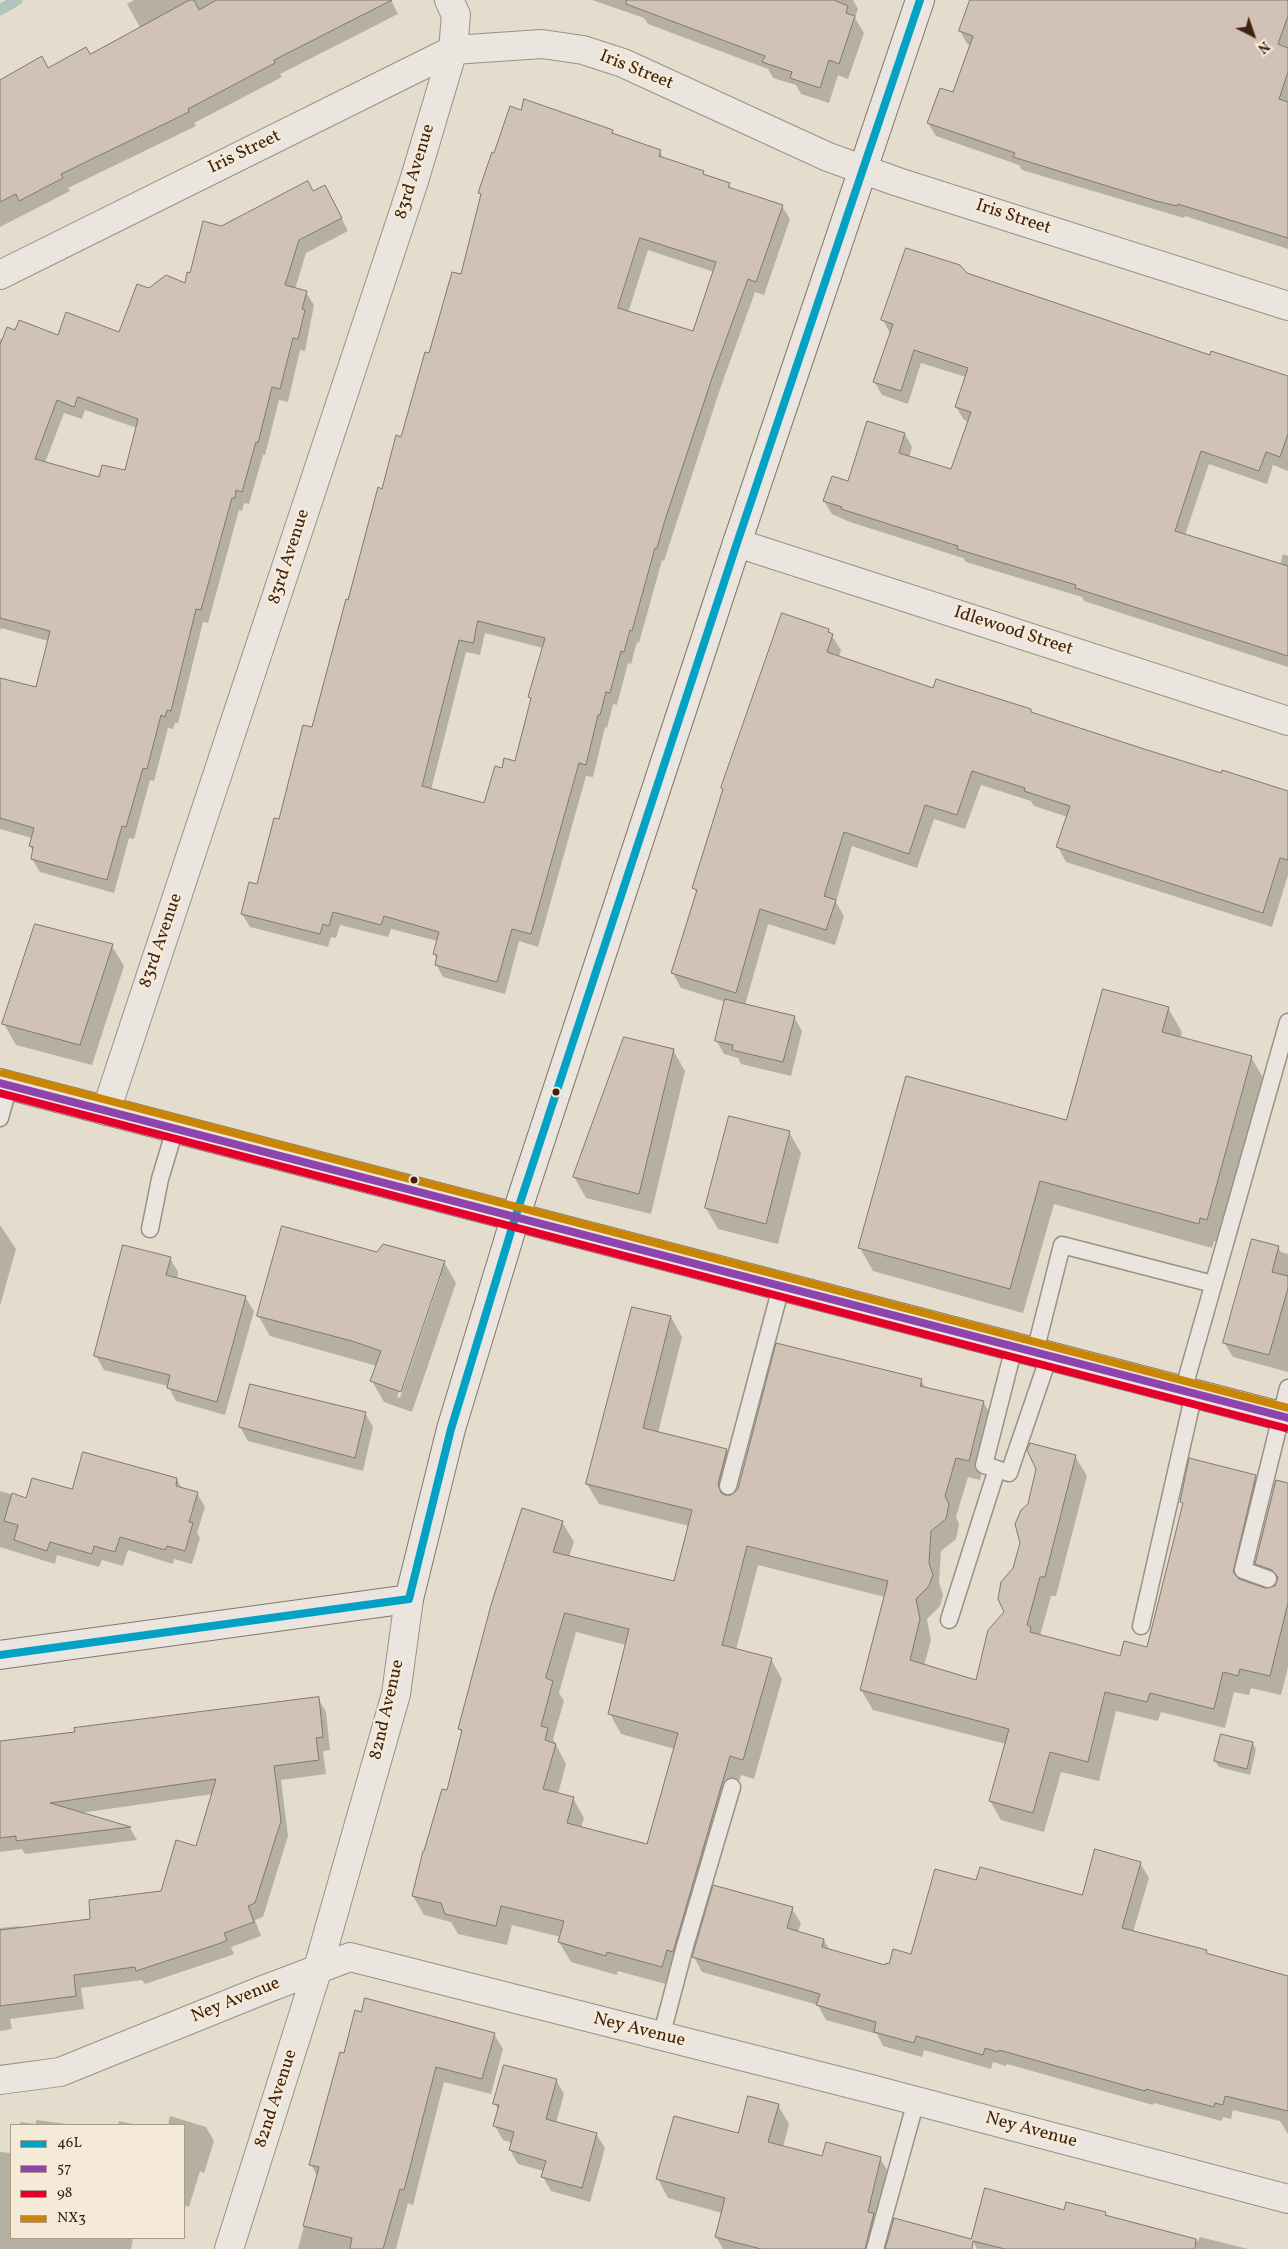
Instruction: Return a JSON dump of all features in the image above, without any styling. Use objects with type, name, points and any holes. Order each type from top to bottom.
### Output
[{"type":"street","name":"83rd Avenue","points":[[106,1110],[411,191],[452,50],[456,15],[449,0]]},
{"type":"street","name":"82nd Avenue","points":[[228,2249],[318,1968],[396,1694],[409,1598],[450,1430],[515,1218],[737,543],[920,0]]},
{"type":"street","name":"Iris Street","points":[[0,275],[452,50],[542,44],[583,50],[623,63],[828,157],[864,170],[1288,306]]},
{"type":"street","name":"Idlewood Street","points":[[737,543],[1288,721]]},
{"type":"street","points":[[4,1084],[1285,1417]]},
{"type":"street","points":[[0,1654],[409,1598]]},
{"type":"street","name":"Ney Avenue","points":[[0,2080],[60,2072],[318,1968],[350,1957],[1288,2198]]},
{"type":"lane","points":[[1141,1626],[1188,1392],[1213,1284],[1288,1022]]},
{"type":"lane","points":[[0,1118],[4,1084]]},
{"type":"lane","points":[[150,1229],[160,1179],[175,1129]]},
{"type":"lane","points":[[950,1620],[990,1467],[1032,1352],[1062,1245],[1213,1284]]},
{"type":"lane","points":[[728,1486],[782,1286]]},
{"type":"lane","points":[[990,1467],[1009,1473],[1032,1352]]},
{"type":"lane","points":[[1268,1580],[1244,1570],[1285,1417],[1288,1388]]},
{"type":"lane","points":[[661,2037],[685,1946],[732,1787]]},
{"type":"lane","points":[[875,2249],[916,2101]]},
{"type":"building","points":[[190,0],[194,0],[199,10],[216,0],[392,0],[274,60],[275,63],[188,109],[189,112],[61,174],[63,178],[19,201],[16,194],[0,202],[0,80],[42,56],[48,68],[86,47],[90,54]]},
{"type":"building","points":[[627,0],[834,0],[848,6],[846,13],[855,16],[839,64],[829,60],[820,88],[790,78],[792,72],[762,62],[765,56],[626,4]]},
{"type":"building","points":[[970,0],[1288,0],[1288,16],[1278,44],[1288,48],[1288,72],[1279,99],[1288,102],[1288,238],[1178,204],[1177,206],[1156,201],[1013,157],[1015,153],[927,123],[940,88],[953,92],[973,36],[959,31]]},
{"type":"building","points":[[524,99],[613,130],[612,133],[661,150],[659,156],[704,171],[703,174],[730,183],[728,187],[783,205],[756,282],[748,279],[712,378],[657,548],[655,548],[632,631],[630,630],[624,652],[621,651],[610,693],[606,692],[600,715],[598,715],[586,765],[579,763],[531,934],[512,929],[497,982],[435,965],[437,955],[433,954],[439,932],[384,916],[381,925],[333,912],[329,926],[323,924],[320,934],[241,914],[249,882],[257,884],[274,818],[279,819],[303,725],[312,727],[378,487],[382,489],[396,435],[401,437],[425,352],[429,353],[452,272],[461,274],[481,194],[478,193],[492,152],[494,153],[510,106],[521,110]],"holes":[[[640,238],[716,262],[693,331],[618,308]],[[478,621],[545,638],[528,697],[531,698],[515,761],[504,758],[502,768],[495,766],[484,803],[422,786],[459,640],[473,643]]]},
{"type":"building","points":[[308,181],[313,191],[325,185],[342,218],[299,240],[285,285],[307,291],[302,309],[305,310],[298,339],[293,338],[280,389],[272,387],[258,443],[256,442],[242,492],[236,490],[235,498],[232,498],[201,610],[196,609],[171,711],[167,710],[165,717],[161,715],[147,769],[143,768],[126,827],[122,826],[107,880],[31,859],[33,847],[29,846],[34,828],[0,818],[0,678],[36,687],[50,631],[0,618],[0,345],[7,327],[15,330],[19,320],[58,335],[66,312],[119,332],[137,284],[149,288],[166,275],[185,283],[187,272],[190,273],[203,221],[221,226]],"holes":[[[78,397],[138,419],[125,470],[102,465],[99,477],[35,459],[57,400],[74,407]]]},
{"type":"building","points":[[906,248],[960,265],[967,273],[1210,355],[1211,351],[1288,376],[1288,434],[1280,457],[1266,452],[1259,471],[1201,451],[1175,531],[1288,566],[1288,656],[1075,588],[1076,585],[957,549],[958,546],[841,509],[842,507],[823,501],[832,476],[848,481],[867,421],[905,433],[899,453],[951,469],[971,412],[955,407],[968,368],[914,350],[901,391],[873,382],[893,324],[881,320]]},
{"type":"building","points":[[782,613],[829,629],[828,632],[833,634],[827,652],[933,688],[936,679],[1031,709],[1031,712],[1144,749],[1221,773],[1222,770],[1288,791],[1288,860],[1280,858],[1263,913],[1056,847],[1070,806],[1024,791],[1025,788],[972,771],[957,815],[925,805],[909,854],[844,832],[824,896],[836,900],[826,930],[760,909],[736,993],[671,973],[697,890],[692,888],[723,789],[721,788]]},
{"type":"building","points":[[35,924],[113,944],[80,1045],[2,1024]]},
{"type":"building","points":[[1103,989],[1169,1007],[1162,1032],[1252,1056],[1207,1220],[1200,1218],[1199,1224],[1040,1181],[1010,1289],[858,1248],[906,1076],[1066,1120]]},
{"type":"building","points":[[725,999],[795,1016],[783,1062],[732,1050],[733,1045],[715,1041]]},
{"type":"building","points":[[624,1037],[674,1049],[639,1194],[573,1177]]},
{"type":"building","points":[[729,1116],[790,1131],[766,1224],[705,1208]]},
{"type":"building","points":[[282,1226],[377,1252],[383,1244],[445,1261],[401,1392],[370,1381],[381,1351],[352,1341],[257,1316]]},
{"type":"building","points":[[1252,1239],[1279,1246],[1272,1272],[1288,1276],[1288,1288],[1269,1355],[1223,1343]]},
{"type":"building","points":[[123,1245],[171,1257],[166,1275],[246,1296],[217,1402],[167,1388],[170,1375],[94,1356]]},
{"type":"building","points":[[632,1307],[671,1316],[643,1428],[727,1449],[718,1484],[721,1493],[725,1495],[731,1495],[738,1489],[776,1343],[922,1379],[920,1386],[984,1401],[969,1461],[956,1458],[945,1496],[949,1504],[946,1519],[931,1531],[929,1563],[933,1575],[929,1586],[916,1599],[920,1619],[910,1660],[976,1680],[988,1630],[1004,1612],[998,1599],[1001,1582],[1013,1568],[1020,1543],[1015,1524],[1021,1510],[1028,1504],[1036,1469],[1027,1450],[1030,1443],[1076,1455],[1045,1577],[1040,1577],[1027,1625],[1031,1627],[1030,1632],[1120,1656],[1124,1641],[1147,1647],[1183,1503],[1180,1502],[1189,1458],[1256,1475],[1233,1572],[1239,1579],[1265,1588],[1275,1586],[1278,1577],[1272,1570],[1255,1564],[1276,1480],[1288,1483],[1288,1603],[1270,1676],[1240,1669],[1238,1676],[1223,1672],[1214,1709],[1150,1693],[1147,1702],[1105,1692],[1088,1762],[1050,1752],[1033,1813],[989,1801],[1009,1729],[860,1690],[888,1581],[747,1546],[722,1645],[772,1658],[743,1760],[730,1756],[673,1952],[667,1950],[662,1967],[607,1952],[606,1956],[558,1942],[564,1921],[501,1906],[496,1926],[445,1914],[441,1903],[412,1896],[423,1851],[442,1789],[447,1790],[462,1730],[458,1729],[491,1605],[522,1508],[563,1521],[553,1552],[674,1581],[692,1510],[586,1484]],"holes":[[[565,1613],[629,1629],[608,1714],[678,1733],[647,1844],[567,1823],[574,1797],[543,1789],[556,1744],[545,1740],[548,1728],[541,1726],[553,1681],[546,1678]]]},
{"type":"building","points":[[250,1384],[366,1412],[355,1458],[239,1427]]},
{"type":"building","points":[[83,1452],[177,1478],[176,1486],[198,1492],[189,1522],[193,1523],[185,1551],[167,1546],[165,1550],[120,1537],[115,1552],[94,1546],[92,1554],[50,1542],[47,1551],[14,1540],[18,1525],[4,1521],[12,1493],[26,1498],[32,1478],[72,1489]]},
{"type":"building","points":[[319,1697],[323,1737],[316,1738],[319,1760],[274,1766],[281,1821],[255,1903],[248,1906],[254,1922],[224,1933],[227,1940],[221,1943],[136,1971],[135,1967],[74,1975],[76,1996],[0,2006],[0,1930],[90,1919],[89,1900],[161,1891],[176,1840],[196,1846],[216,1779],[50,1803],[131,1827],[16,1841],[16,1836],[0,1838],[0,1741],[75,1732],[74,1728]]},
{"type":"building","points":[[1221,1734],[1253,1742],[1247,1769],[1214,1761]]},
{"type":"building","points":[[1095,1849],[1141,1862],[1122,1928],[1207,1950],[1206,1953],[1288,1976],[1288,2111],[1225,2096],[1223,2105],[1215,2103],[1214,2107],[1146,2089],[1145,2091],[999,2050],[998,2052],[985,2048],[983,2055],[916,2036],[914,2043],[874,2032],[876,2022],[816,2005],[820,1994],[692,1957],[713,1885],[793,1907],[787,1928],[824,1939],[822,1947],[885,1965],[886,1963],[889,1964],[893,1949],[911,1954],[935,1869],[976,1880],[980,1867],[1082,1895]]},
{"type":"building","points":[[365,1998],[495,2033],[482,2079],[436,2067],[404,2190],[400,2189],[383,2249],[350,2249],[352,2238],[303,2226],[319,2167],[309,2165],[340,2052],[344,2053],[355,2010],[361,2012]]},
{"type":"building","points":[[504,2065],[557,2079],[546,2119],[597,2133],[582,2188],[541,2177],[546,2161],[509,2150],[514,2132],[493,2126],[499,2105],[493,2104]]},
{"type":"building","points":[[748,2096],[779,2104],[768,2142],[822,2156],[826,2142],[881,2157],[868,2212],[874,2213],[865,2249],[761,2249],[715,2237],[725,2198],[656,2179],[674,2116],[738,2133]]},
{"type":"building","points":[[985,2188],[1064,2210],[1066,2202],[1106,2212],[1105,2215],[1196,2239],[1195,2249],[1005,2249],[973,2241],[972,2249],[885,2249],[894,2218],[971,2239]]},
{"type":"waterway","points":[[0,10],[17,0]]},
{"type":"transit line","name":"46L","points":[[409,1599],[451,1429],[515,1218],[737,543],[920,0]]},
{"type":"transit line","name":"NX3","points":[[3,1073],[1288,1408]]},
{"type":"transit line","name":"57","points":[[0,1083],[1288,1418]]},
{"type":"transit line","name":"98","points":[[0,1093],[1285,1428]]},
{"type":"transit line","name":"46L","points":[[0,1655],[409,1599]]}]
